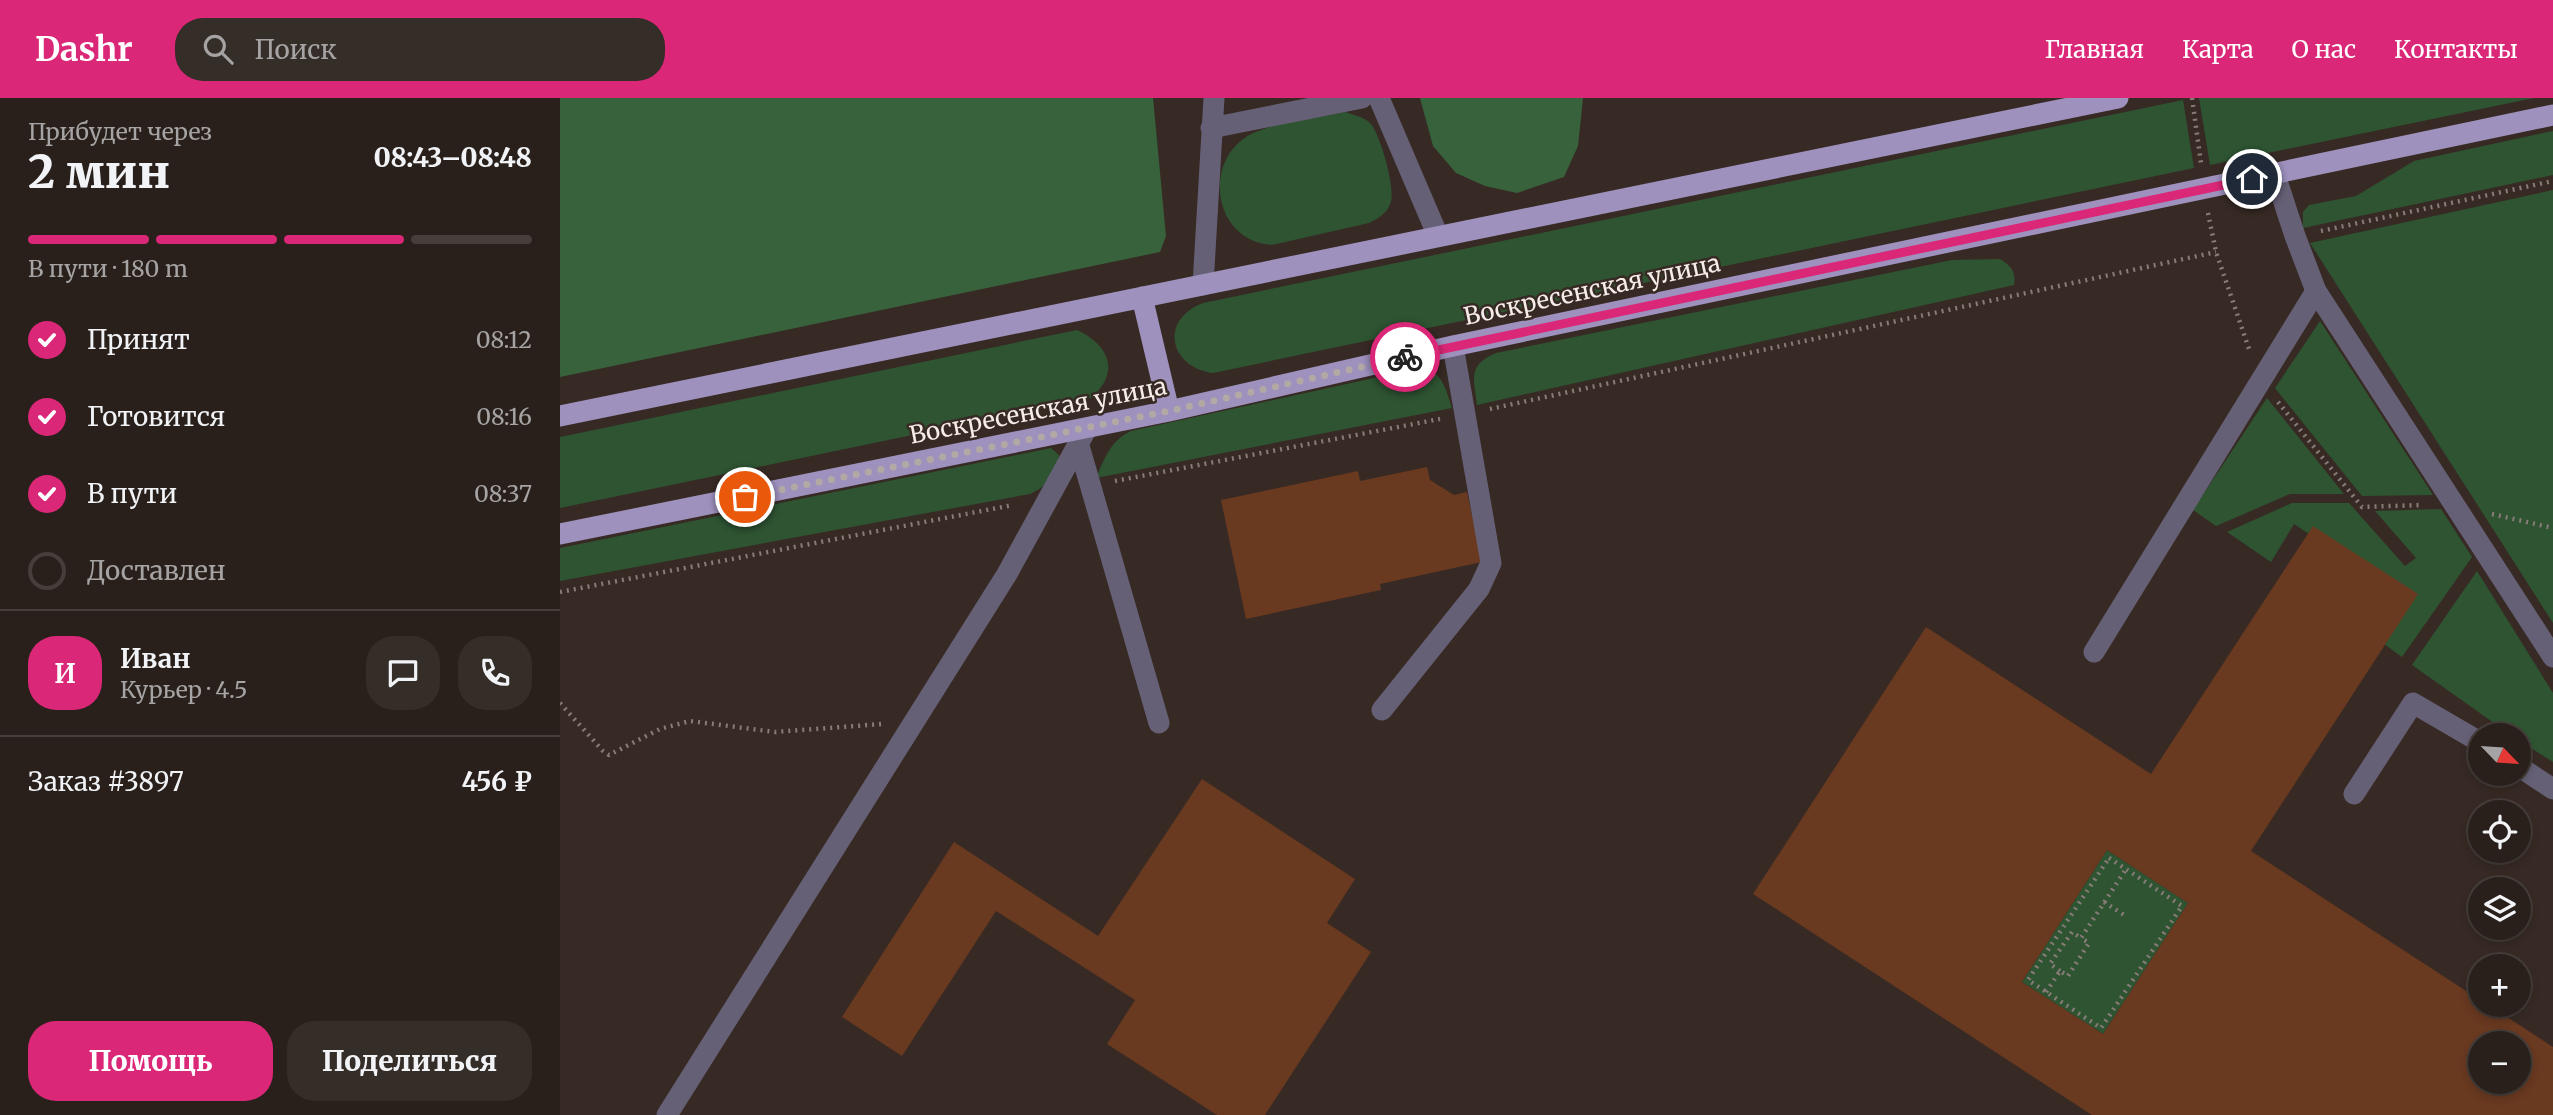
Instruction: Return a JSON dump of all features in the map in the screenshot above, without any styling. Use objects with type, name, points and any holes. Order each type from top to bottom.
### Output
[{"type":"main road","points":[[560,416],[2118,98]]},
{"type":"main road","name":"Воскресенская улица","points":[[560,534],[1083,437],[1169,411],[1453,346],[2553,115]]},
{"type":"main road","points":[[1142,297],[1169,411]]},
{"type":"lane","points":[[1203,285],[1214,98]]},
{"type":"lane","points":[[1211,128],[1362,98]]},
{"type":"lane","points":[[1379,98],[1438,236]]},
{"type":"lane","points":[[2275,174],[2316,291],[2553,657]]},
{"type":"lane","points":[[2094,652],[2316,291]]},
{"type":"lane","points":[[1382,710],[1479,589],[1491,562],[1453,346]]},
{"type":"lane","points":[[1083,437],[1090,485],[1159,723]]},
{"type":"lane","points":[[667,1115],[1007,573],[1083,437]]},
{"type":"lane","points":[[2354,794],[2413,703],[2468,735]]},
{"type":"lane","points":[[2531,775],[2553,789]]},
{"type":"path","points":[[2192,98],[2216,252],[2261,381],[2362,507],[2454,505],[2553,528]]},
{"type":"path","points":[[2295,236],[2553,181]]},
{"type":"path","points":[[1090,485],[1465,414],[2216,252]]},
{"type":"path","points":[[560,592],[1049,498]]},
{"type":"path","points":[[560,703],[609,755],[660,729],[690,721],[775,732],[914,722]]},
{"type":"path","points":[[2109,858],[2182,906],[2101,1028],[2046,992],[2028,980],[2109,858]]},
{"type":"path","points":[[2081,938],[2126,869]]},
{"type":"path","points":[[2104,902],[2124,915]]},
{"type":"path","points":[[2071,932],[2089,943],[2068,976],[2060,971],[2050,964],[2071,932]]},
{"type":"path","points":[[2046,992],[2060,971]]},
{"type":"green space","points":[[560,98],[1153,98],[1166,236],[1160,252],[560,377]]},
{"type":"green space","points":[[1420,98],[1583,98],[1578,146],[1564,177],[1517,193],[1485,186],[1456,173],[1433,146]]},
{"type":"green space","points":[[2199,98],[2534,98],[2210,165]]},
{"type":"green space","points":[[2183,100],[2194,168],[1213,373],[1198,369],[1187,362],[1179,353],[1175,342],[1175,331],[1180,320],[1203,303]]},
{"type":"green space","points":[[1345,112],[1368,121],[1378,137],[1386,160],[1392,194],[1390,205],[1385,212],[1369,223],[1272,245],[1252,240],[1237,230],[1227,216],[1221,200],[1220,182],[1224,165],[1232,150],[1255,132],[1294,121]]},
{"type":"green space","points":[[2553,131],[2553,175],[2303,228],[2303,212],[2309,205],[2356,196],[2414,161]]},
{"type":"green space","points":[[2553,190],[2553,623],[2310,243]]},
{"type":"green space","points":[[2000,259],[2012,269],[2014,285],[1477,405],[1474,380],[1476,368],[1496,353],[1952,260]]},
{"type":"green space","points":[[2320,321],[2433,495],[2362,496],[2275,388]]},
{"type":"green space","points":[[1077,330],[1097,343],[1107,360],[1106,379],[1091,398],[560,508],[560,437]]},
{"type":"green space","points":[[1424,367],[1440,378],[1452,408],[1096,478],[1113,445],[1131,431]]},
{"type":"green space","points":[[2267,398],[2344,494],[2290,494],[2216,526],[2193,510]]},
{"type":"green space","points":[[1051,448],[1059,455],[1057,467],[1046,484],[1030,494],[560,581],[560,548]]},
{"type":"green space","points":[[2292,503],[2349,503],[2405,566],[2416,558],[2375,511],[2441,509],[2472,557],[2402,657],[2370,634],[2397,593],[2294,524],[2271,562],[2227,532]]},
{"type":"green space","points":[[2477,571],[2553,693],[2553,762],[2531,748],[2531,723],[2494,723],[2412,665]]},
{"type":"green space","points":[[2107,850],[2188,903],[2103,1034],[2022,982]]},
{"type":"building","points":[[1427,467],[1430,480],[1454,495],[1467,492],[1482,562],[1380,584],[1381,590],[1246,619],[1221,500],[1358,471],[1360,481]]},
{"type":"building","points":[[2313,526],[2418,594],[2251,851],[2468,992],[2468,1017],[2507,1017],[2528,1031],[2468,1031],[2468,1094],[2531,1094],[2531,1033],[2553,1047],[2553,1115],[2092,1115],[1753,894],[1926,627],[2151,774]],"holes":[[[2107,850],[2188,903],[2103,1034],[2022,982]]]},
{"type":"building","points":[[1202,779],[1355,879],[1327,923],[1371,952],[1265,1115],[1217,1115],[1107,1044],[1135,1000],[996,911],[902,1056],[842,1017],[954,842],[1098,936]]},
{"type":"way so far","points":[[745,497],[1169,411],[1405,357]]},
{"type":"route","points":[[1405,357],[2252,179]]}]
